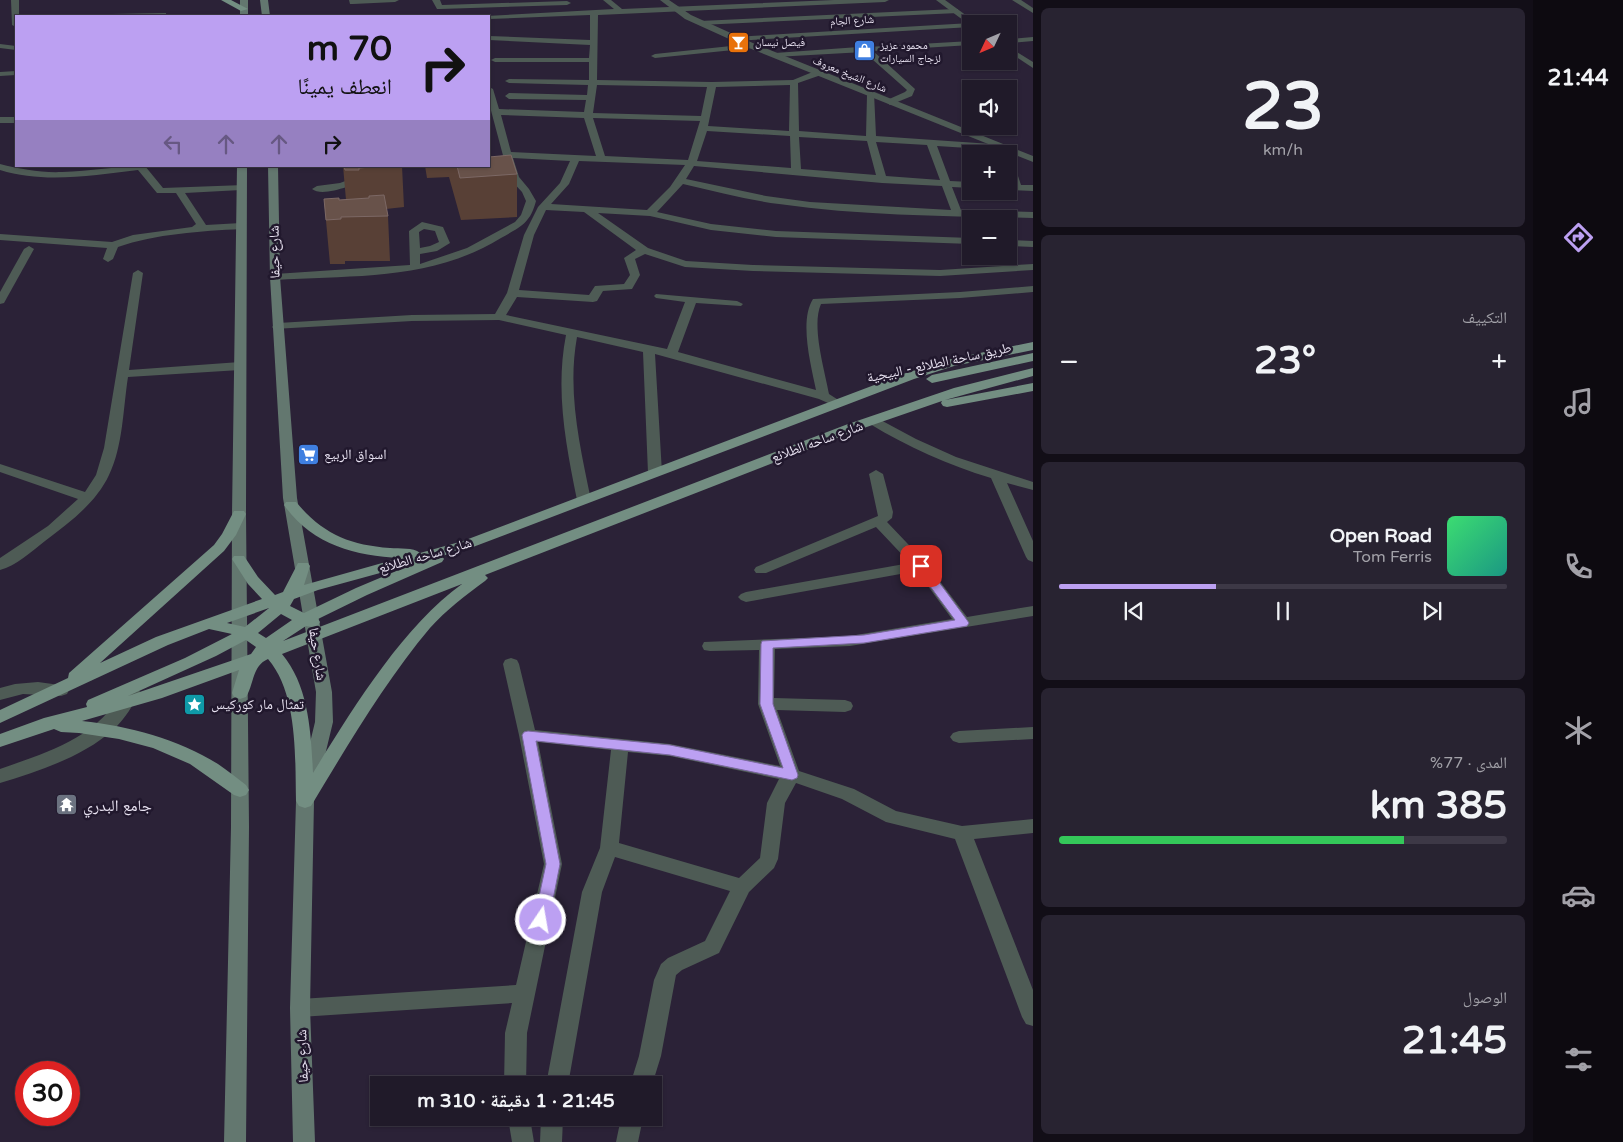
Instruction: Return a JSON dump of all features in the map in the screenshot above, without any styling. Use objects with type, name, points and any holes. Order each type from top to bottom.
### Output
[{"type":"main road","points":[[225,0],[244,13]]},
{"type":"main road","points":[[244,0],[244,13]]},
{"type":"main road","points":[[264,0],[266,15]]},
{"type":"main road","points":[[242,167],[239,612],[241,633],[258,656]]},
{"type":"main road","name":"شارع حيفا","points":[[273,167],[275,277],[291,505],[324,692],[324,722],[305,801],[300,1008],[304,1142]]},
{"type":"main road","points":[[853,397],[951,363],[1033,346]]},
{"type":"main road","name":"طريق ساحة الطلائع - البيجية","points":[[853,397],[1033,357]]},
{"type":"main road","points":[[889,415],[958,391],[1033,372]]},
{"type":"main road","points":[[889,415],[1033,387]]},
{"type":"main road","name":"شارع ساحه الطلائع","points":[[0,717],[162,641],[204,625],[239,612],[281,601],[307,590],[468,544],[853,397]]},
{"type":"main road","name":"شارع ساحه الطلائع","points":[[42,726],[127,702],[258,656],[311,623],[344,625],[771,458],[889,415]]},
{"type":"main road","points":[[291,505],[301,518],[320,534],[347,546],[380,553],[436,552]]},
{"type":"main road","points":[[61,690],[214,553],[229,535],[239,514]]},
{"type":"main road","points":[[239,558],[254,584],[311,623],[468,544]]},
{"type":"main road","points":[[0,741],[42,726],[193,660],[241,633],[281,601],[298,584],[303,566]]},
{"type":"main road","points":[[305,801],[345,737],[424,624],[455,596],[496,566]]},
{"type":"main road","points":[[204,625],[225,625],[241,633],[258,656],[278,660],[290,678],[298,700],[302,728],[305,801]]},
{"type":"main road","points":[[235,1142],[240,693],[258,656]]},
{"type":"main road","points":[[42,726],[71,725],[146,740],[179,752],[211,768],[240,790]]},
{"type":"street","points":[[15,0],[16,15]]},
{"type":"street","points":[[353,0],[353,2],[395,0]]},
{"type":"street","points":[[436,0],[440,7],[566,2],[580,15]]},
{"type":"street","points":[[607,0],[620,12]]},
{"type":"street","name":"شارع الشيخ معروف","points":[[664,0],[700,23],[752,46],[992,145]]},
{"type":"street","points":[[490,17],[580,15],[812,2],[885,0]]},
{"type":"street","points":[[940,0],[962,16]]},
{"type":"street","points":[[1016,0],[1033,11]]},
{"type":"street","points":[[812,2],[911,89],[909,94],[890,102]]},
{"type":"street","points":[[700,23],[955,11]]},
{"type":"street","points":[[594,14],[593,82],[588,116],[601,158]]},
{"type":"street","points":[[584,25],[594,24]]},
{"type":"street","name":"شارع الجام","points":[[734,38],[962,25]]},
{"type":"street","points":[[490,38],[593,43]]},
{"type":"street","points":[[1018,40],[1033,39]]},
{"type":"street","points":[[775,56],[962,44]]},
{"type":"street","points":[[0,46],[15,48]]},
{"type":"street","points":[[655,56],[752,46]]},
{"type":"street","points":[[1018,55],[1033,66]]},
{"type":"street","points":[[495,60],[594,60]]},
{"type":"street","points":[[0,74],[15,73]]},
{"type":"street","points":[[509,81],[712,85],[794,82],[818,74]]},
{"type":"street","points":[[794,82],[796,172]]},
{"type":"street","points":[[650,213],[681,180],[690,163],[704,123],[712,85]]},
{"type":"street","points":[[275,277],[415,268],[453,259],[488,242],[520,222],[528,212],[531,201],[526,191],[514,178],[490,92]]},
{"type":"street","points":[[871,95],[871,139],[882,180]]},
{"type":"street","points":[[508,96],[591,98]]},
{"type":"street","points":[[497,112],[704,123],[794,134],[962,146]]},
{"type":"street","points":[[0,120],[15,120]]},
{"type":"street","points":[[930,143],[957,214]]},
{"type":"street","name":"شارع الشيخ معروف","points":[[1017,154],[1033,159]]},
{"type":"street","points":[[509,155],[575,160],[601,158],[690,163],[882,180],[962,184]]},
{"type":"street","points":[[499,317],[513,293],[529,235],[543,207],[564,184],[575,160]]},
{"type":"street","points":[[0,167],[13,172],[62,175],[131,167]]},
{"type":"street","points":[[141,167],[160,191],[241,187]]},
{"type":"street","points":[[317,188],[344,186],[374,173]]},
{"type":"street","points":[[681,180],[779,201],[923,226],[962,238]]},
{"type":"street","points":[[1017,187],[1033,188]]},
{"type":"street","points":[[179,191],[202,224],[198,228]]},
{"type":"street","points":[[543,207],[650,213],[711,227],[776,234],[923,226],[957,214],[1033,215]]},
{"type":"street","points":[[586,209],[620,235],[644,250],[685,264],[753,268],[940,273],[1033,267]]},
{"type":"street","points":[[0,237],[113,245],[133,238],[184,233],[198,228],[241,226]]},
{"type":"street","points":[[1017,244],[1033,244]]},
{"type":"street","points":[[108,259],[113,245]]},
{"type":"street","points":[[0,301],[29,249]]},
{"type":"street","points":[[513,293],[593,299],[599,288],[628,287],[635,275],[629,258],[644,250]]},
{"type":"street","points":[[415,252],[415,268]]},
{"type":"street","points":[[0,565],[57,525],[97,486],[106,467],[112,442],[138,273]]},
{"type":"street","points":[[823,396],[812,326],[814,304],[817,301],[960,295],[1033,289]]},
{"type":"street","points":[[660,296],[737,304]]},
{"type":"street","points":[[671,354],[691,300]]},
{"type":"street","points":[[278,327],[412,318],[499,317],[671,354],[823,396],[837,402]]},
{"type":"street","points":[[572,332],[567,354],[568,422],[584,500]]},
{"type":"street","points":[[649,349],[655,473]]},
{"type":"street","points":[[121,374],[240,366]]},
{"type":"street","points":[[875,420],[902,438],[934,453],[1033,486]]},
{"type":"street","points":[[0,468],[87,497]]},
{"type":"street","points":[[761,570],[885,518],[886,512],[876,474]]},
{"type":"street","points":[[996,474],[1033,557]]},
{"type":"street","points":[[879,522],[921,566],[963,623]]},
{"type":"street","points":[[746,598],[921,566]]},
{"type":"street","points":[[710,646],[864,639],[1033,611]]},
{"type":"street","points":[[767,644],[766,704],[792,775]]},
{"type":"street","points":[[511,664],[528,735],[553,864],[516,1033],[515,1076]]},
{"type":"street","points":[[0,776],[71,750],[102,730],[127,702],[134,686]]},
{"type":"street","points":[[0,694],[11,690],[30,688],[61,690]]},
{"type":"street","points":[[766,704],[845,706]]},
{"type":"street","points":[[959,737],[1033,733]]},
{"type":"street","points":[[528,735],[670,750],[792,775],[848,794],[892,817],[962,833],[1033,826]]},
{"type":"street","points":[[559,1076],[592,892],[609,848],[620,744]]},
{"type":"street","points":[[644,1076],[650,1056],[664,980],[668,970],[675,964],[712,948],[742,887],[767,863],[776,801],[785,782],[792,775]]},
{"type":"street","points":[[962,833],[1033,1017]]},
{"type":"street","points":[[609,848],[742,887]]},
{"type":"street","points":[[300,1008],[525,994]]},
{"type":"street","points":[[520,1126],[523,1142]]},
{"type":"street","points":[[551,1142],[552,1126]]},
{"type":"street","points":[[628,1142],[631,1126]]},
{"type":"building","points":[[511,155],[517,174],[460,178],[457,167],[490,167],[490,157]]},
{"type":"building","points":[[344,167],[371,167],[359,168],[359,170],[345,170]]},
{"type":"building","points":[[384,195],[388,216],[341,217],[341,219],[326,220],[324,199],[369,198],[369,196]]},
{"type":"place","name":"فيصل نيسان","points":[[739,42]]},
{"type":"place","name":"محمود عزيز لزجاج السيارات","points":[[864,51]]},
{"type":"place","name":"اسواق الربيع","points":[[308,454]]},
{"type":"place","name":"تمثال مار كوركيس","points":[[195,704]]},
{"type":"place","name":"جامع البدري","points":[[67,805]]},
{"type":"route","points":[[541,920],[553,864],[528,735],[670,750],[792,775],[766,704],[767,644],[850,641],[963,623],[921,566]]}]
